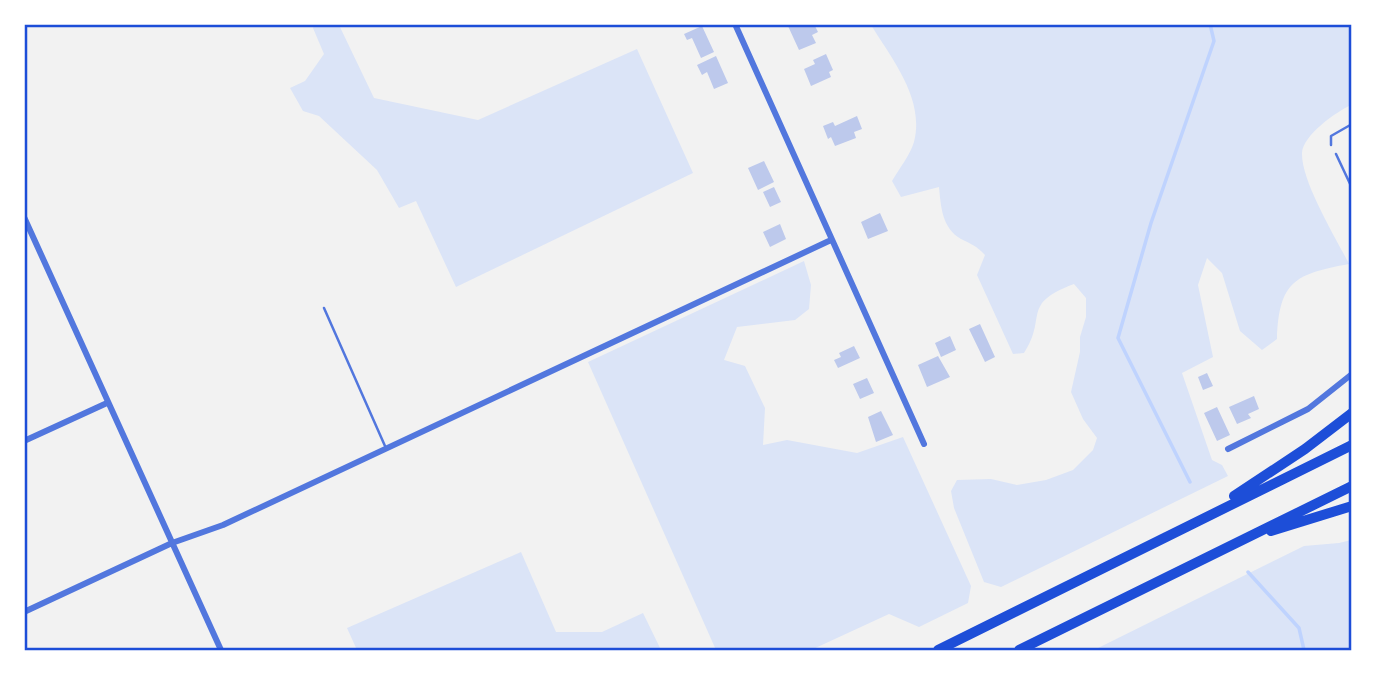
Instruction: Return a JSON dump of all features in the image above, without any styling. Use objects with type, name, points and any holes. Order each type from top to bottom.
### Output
[{"type":"highway","points":[[1202,518],[1305,449],[1352,412]]},
{"type":"highway","points":[[938,650],[1352,445]]},
{"type":"highway","points":[[1019,650],[1352,486]]},
{"type":"highway","points":[[1232,544],[1352,506]]},
{"type":"street","points":[[735,24],[924,444]]},
{"type":"street","points":[[24,217],[220,650]]},
{"type":"street","points":[[24,612],[173,543],[223,525],[831,240]]},
{"type":"street","points":[[1228,449],[1308,409],[1352,374]]},
{"type":"street","points":[[24,442],[107,403]]},
{"type":"lane","points":[[1331,145],[1331,136],[1352,124]]},
{"type":"lane","points":[[1336,154],[1352,188]]},
{"type":"lane","points":[[324,308],[387,449]]},
{"type":"shaded area","points":[[315,24],[339,25],[374,98],[478,120],[637,49],[693,173],[456,287],[416,201],[399,208],[377,170],[319,116],[303,111],[290,88],[305,81],[324,54],[313,28]]},
{"type":"shaded area","points":[[871,25],[1351,25],[1351,105],[1314,132],[1302,153],[1303,165],[1313,194],[1349,264],[1315,272],[1294,284],[1286,292],[1282,304],[1277,339],[1262,350],[1240,331],[1222,273],[1207,258],[1198,285],[1213,357],[1182,373],[1212,460],[1222,465],[1228,476],[1001,587],[984,582],[954,508],[951,491],[957,480],[991,479],[1017,485],[1046,480],[1073,470],[1093,450],[1097,438],[1083,419],[1071,392],[1086,317],[1086,298],[1074,284],[1047,298],[1038,312],[1031,341],[1024,353],[1013,354],[977,275],[985,255],[950,229],[944,216],[939,187],[901,197],[892,181],[914,142],[915,110],[897,66]]},
{"type":"shaded area","points":[[804,261],[811,285],[809,309],[795,320],[737,327],[724,360],[745,366],[765,408],[763,445],[787,440],[857,453],[903,437],[971,586],[968,603],[919,627],[889,614],[811,650],[716,650],[588,362]]},
{"type":"shaded area","points":[[1351,540],[1351,650],[1094,650],[1304,546]]},
{"type":"shaded area","points":[[521,552],[556,632],[602,632],[643,613],[661,650],[357,650],[347,628]]},
{"type":"building","points":[[814,24],[818,32],[812,35],[816,43],[799,50],[788,26]]},
{"type":"building","points":[[702,26],[714,52],[701,58],[692,38],[687,40],[684,34]]},
{"type":"building","points":[[826,54],[833,70],[829,72],[831,77],[811,86],[804,69],[815,64],[813,60]]},
{"type":"building","points":[[716,56],[728,83],[714,89],[707,72],[702,75],[697,65]]},
{"type":"building","points":[[857,116],[862,129],[854,132],[856,138],[835,146],[831,137],[828,139],[823,126],[833,122],[835,126]]},
{"type":"building","points":[[764,161],[774,182],[758,190],[748,168]]},
{"type":"building","points":[[774,187],[781,202],[770,207],[763,192]]},
{"type":"building","points":[[880,213],[888,231],[868,239],[861,222]]},
{"type":"building","points":[[780,224],[786,239],[770,247],[763,232]]},
{"type":"building","points":[[980,324],[995,357],[985,362],[969,329]]},
{"type":"building","points":[[950,336],[956,350],[941,357],[935,343]]},
{"type":"building","points":[[854,346],[860,358],[838,368],[834,360],[841,357],[839,353]]},
{"type":"building","points":[[938,356],[950,377],[927,387],[918,365]]},
{"type":"building","points":[[1207,373],[1213,386],[1203,390],[1198,377]]},
{"type":"building","points":[[867,378],[874,393],[860,399],[853,384]]},
{"type":"building","points":[[1254,396],[1259,409],[1248,414],[1251,418],[1237,424],[1229,407]]},
{"type":"building","points":[[1217,407],[1230,435],[1217,441],[1204,413]]},
{"type":"building","points":[[881,411],[893,435],[876,442],[868,417]]},
{"type":"waterway","points":[[1190,482],[1118,338],[1151,223],[1214,41],[1210,24]]},
{"type":"waterway","points":[[1248,572],[1299,628],[1304,650]]}]
